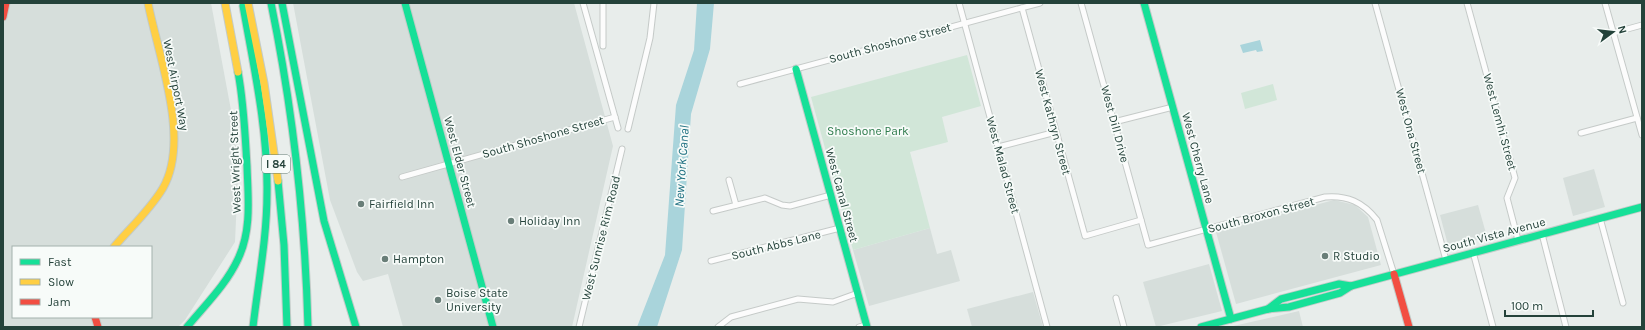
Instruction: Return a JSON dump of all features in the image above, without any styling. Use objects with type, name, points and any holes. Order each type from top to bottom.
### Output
[{"type":"main road","points":[[3,17],[6,3]]},
{"type":"main road","name":"West Airport Way","points":[[115,246],[164,188],[173,168],[175,132],[147,3]]},
{"type":"main road","name":"West Wright Street","points":[[188,327],[230,274],[239,258],[244,242],[249,214],[244,106],[225,3]]},
{"type":"main road","points":[[242,3],[257,88],[266,164],[265,225],[253,327]]},
{"type":"main road","name":"I 84","points":[[248,3],[263,72],[274,144],[284,248],[287,327]]},
{"type":"main road","name":"I 84","points":[[271,3],[289,102],[299,179],[306,273],[308,327]]},
{"type":"main road","points":[[282,3],[324,221],[356,327]]},
{"type":"main road","name":"West Elder Street","points":[[405,3],[450,164],[493,327]]},
{"type":"main road","name":"West Cherry Lane","points":[[1144,3],[1231,319]]},
{"type":"main road","name":"West Canal Street","points":[[796,68],[867,326]]},
{"type":"main road","name":"South Vista Avenue","points":[[1201,327],[1223,324],[1231,319],[1268,309],[1281,299],[1339,284],[1351,286],[1642,207]]},
{"type":"main road","points":[[1394,274],[1409,327]]},
{"type":"street","points":[[582,3],[618,128]]},
{"type":"street","points":[[603,3],[603,46]]},
{"type":"street","points":[[628,129],[650,38],[654,3]]},
{"type":"street","name":"West Malad Street","points":[[959,3],[1047,327]]},
{"type":"street","name":"South Shoshone Street","points":[[740,84],[1040,3]]},
{"type":"street","name":"West Dill Drive","points":[[1082,3],[1148,246]]},
{"type":"street","name":"West Ona Street","points":[[1375,3],[1446,260]]},
{"type":"street","name":"West Lemhi Street","points":[[1467,3],[1515,178],[1507,198],[1518,240]]},
{"type":"street","points":[[1605,3],[1642,135]]},
{"type":"street","name":"West Kathryn Street","points":[[1022,8],[1085,236],[1141,220]]},
{"type":"street","points":[[1613,32],[1642,25]]},
{"type":"street","points":[[1114,122],[1173,107]]},
{"type":"street","name":"South Shoshone Street","points":[[402,177],[615,117]]},
{"type":"street","points":[[1581,133],[1637,118]]},
{"type":"street","points":[[998,147],[1056,132]]},
{"type":"street","name":"West Sunrise Rim Road","points":[[579,327],[622,149]]},
{"type":"street","points":[[729,180],[736,205]]},
{"type":"street","points":[[713,211],[765,198],[782,205],[790,206],[831,195]]},
{"type":"street","name":"South Broxon Street","points":[[1148,246],[1325,197],[1337,196],[1358,202],[1371,212],[1381,230],[1394,274]]},
{"type":"street","points":[[1600,218],[1623,303]]},
{"type":"street","name":"South Abbs Lane","points":[[711,261],[840,228]]},
{"type":"street","points":[[1542,234],[1566,327]]},
{"type":"street","points":[[1473,252],[1493,327]]},
{"type":"street","points":[[718,327],[731,317],[798,299],[833,302],[858,293]]},
{"type":"street","points":[[1116,298],[1124,327]]},
{"type":"street","points":[[859,327],[867,326]]},
{"type":"shaded area","points":[[3,3],[211,3],[239,153],[235,242],[185,320],[178,327],[3,327]]},
{"type":"shaded area","points":[[293,3],[574,3],[613,146],[572,327],[403,327],[388,274],[363,281],[357,272],[330,200]]},
{"type":"shaded area","points":[[1594,169],[1605,207],[1573,216],[1563,178]]},
{"type":"shaded area","points":[[1334,200],[1355,205],[1368,217],[1381,265],[1236,304],[1216,232]]},
{"type":"shaded area","points":[[1478,205],[1487,237],[1453,247],[1448,245],[1440,215]]},
{"type":"shaded area","points":[[930,228],[937,254],[951,250],[960,281],[869,306],[853,250]]},
{"type":"shaded area","points":[[1209,264],[1222,311],[1156,327],[1143,282]]},
{"type":"shaded area","points":[[1033,292],[1043,327],[972,327],[967,309]]},
{"type":"shaded area","points":[[1299,311],[1303,327],[1229,327]]},
{"type":"green space","name":"Shoshone Park","points":[[967,55],[981,106],[942,117],[948,142],[910,152],[930,228],[853,250],[811,97]]},
{"type":"green space","points":[[1273,84],[1277,100],[1245,109],[1241,93]]},
{"type":"water","name":"New York Canal","points":[[697,3],[714,3],[710,49],[691,114],[682,250],[657,327],[637,327],[665,255],[676,105],[694,50]]},
{"type":"water","points":[[1260,40],[1263,51],[1257,52],[1256,50],[1243,53],[1240,45]]},
{"type":"traffic: fast","points":[[271,3],[286,83],[297,164],[304,245],[308,327]]},
{"type":"traffic: fast","points":[[282,3],[324,221],[356,327]]},
{"type":"traffic: fast","points":[[405,3],[493,327]]},
{"type":"traffic: fast","points":[[1144,3],[1231,319]]},
{"type":"traffic: fast","points":[[243,6],[260,99],[267,169],[266,227],[253,327]]},
{"type":"traffic: fast","points":[[796,69],[867,327]]},
{"type":"traffic: fast","points":[[187,327],[228,278],[238,259],[245,237],[248,213],[247,166],[243,107],[238,72]]},
{"type":"traffic: fast","points":[[278,181],[284,245],[287,327]]},
{"type":"traffic: fast","points":[[1201,327],[1268,309],[1289,307],[1340,293],[1351,286],[1642,207]]},
{"type":"traffic: fast","points":[[1268,309],[1281,299],[1339,284],[1351,286]]},
{"type":"traffic: slow","points":[[115,246],[146,211],[163,188],[171,168],[174,146],[170,97],[148,3]]},
{"type":"traffic: slow","points":[[225,3],[238,72]]},
{"type":"traffic: slow","points":[[248,3],[264,83],[278,181]]},
{"type":"traffic: jam","points":[[3,17],[6,3]]},
{"type":"traffic: jam","points":[[1394,274],[1409,327]]},
{"type":"traffic: jam","points":[[95,318],[98,327]]},
{"type":"place","name":"Fairfield Inn","points":[[361,204]]},
{"type":"place","name":"Holiday Inn","points":[[511,221]]},
{"type":"place","name":"R Studio","points":[[1325,256]]},
{"type":"place","name":"Hampton","points":[[385,259]]},
{"type":"place","name":"Boise State University","points":[[438,300]]}]
